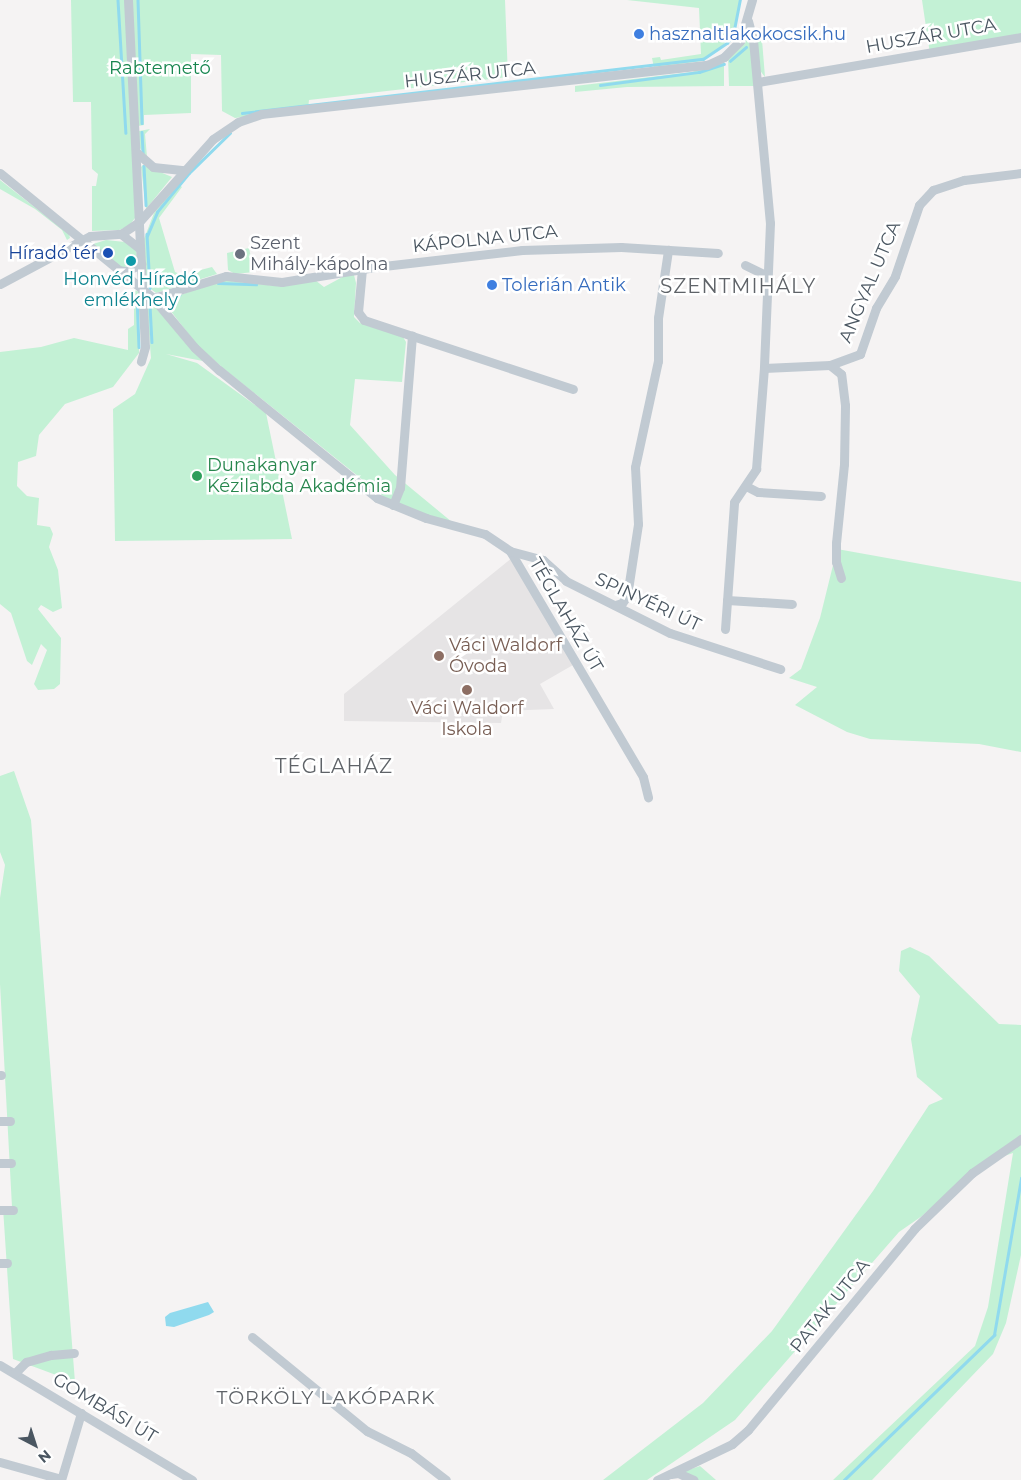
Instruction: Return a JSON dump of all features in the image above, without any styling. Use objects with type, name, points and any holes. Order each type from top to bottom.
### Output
[{"type":"street","points":[[128,0],[145,346],[141,361]]},
{"type":"street","points":[[725,629],[734,502],[756,469],[764,368],[770,223],[758,82],[747,0]]},
{"type":"street","name":"HUSZÁR UTCA","points":[[139,222],[184,170],[226,129],[261,114],[707,65],[724,57],[736,46],[748,17],[752,0]]},
{"type":"street","name":"HUSZÁR UTCA","points":[[758,82],[1021,37]]},
{"type":"street","points":[[136,152],[153,166],[184,170]]},
{"type":"street","points":[[0,173],[116,270],[153,298]]},
{"type":"street","name":"ANGYAL UTCA","points":[[830,364],[860,354],[876,308],[895,276],[919,205],[933,190],[964,180],[1021,173]]},
{"type":"street","points":[[0,284],[81,239],[99,234],[121,234],[139,222]]},
{"type":"street","points":[[121,234],[140,248]]},
{"type":"street","name":"KÁPOLNA UTCA","points":[[153,298],[226,276],[282,282],[362,268],[530,250],[621,246],[718,253]]},
{"type":"street","points":[[615,605],[622,603],[627,596],[638,524],[635,467],[658,361],[658,318],[668,250]]},
{"type":"street","points":[[116,270],[126,271],[141,264]]},
{"type":"street","points":[[744,265],[768,276]]},
{"type":"street","points":[[362,268],[358,312],[361,318],[573,389]]},
{"type":"street","name":"TÉGLAHÁZ ÚT","points":[[153,298],[195,348],[378,498],[426,518],[485,534],[510,551],[643,777],[648,797]]},
{"type":"street","points":[[392,505],[400,488],[412,335]]},
{"type":"street","points":[[764,368],[830,364],[840,374],[845,405],[844,464],[836,553],[841,578]]},
{"type":"street","points":[[746,486],[758,492],[821,496]]},
{"type":"street","name":"SPINYÉRI ÚT","points":[[510,551],[543,560],[566,581],[670,633],[780,669]]},
{"type":"street","points":[[727,600],[792,604]]},
{"type":"street","points":[[0,1121],[10,1121]]},
{"type":"street","name":"PATAK UTCA","points":[[657,1480],[665,1474],[732,1444],[748,1430],[914,1229],[972,1174],[1021,1139]]},
{"type":"street","points":[[0,1164],[11,1163]]},
{"type":"street","points":[[0,1210],[13,1210]]},
{"type":"street","points":[[252,1337],[367,1431],[411,1453],[446,1480]]},
{"type":"street","points":[[15,1373],[26,1362],[51,1355],[74,1353]]},
{"type":"street","name":"GOMBÁSI ÚT","points":[[0,1365],[192,1480]]},
{"type":"street","points":[[0,1462],[61,1479],[81,1413]]},
{"type":"street","points":[[176,1469],[180,1480]]},
{"type":"street","points":[[665,1474],[678,1473],[694,1480]]},
{"type":"shaded area","points":[[513,557],[573,665],[540,684],[554,709],[503,711],[501,723],[344,721],[344,694]]},
{"type":"green space","points":[[71,0],[128,0],[135,218],[129,226],[119,230],[92,231],[92,186],[96,186],[98,174],[92,169],[91,102],[73,102]]},
{"type":"green space","name":"Rabtemető","points":[[132,0],[505,0],[508,77],[309,100],[308,109],[235,118],[222,111],[221,55],[191,54],[191,113],[144,115],[144,125],[138,126]]},
{"type":"green space","points":[[627,0],[740,0],[733,35],[717,51],[702,61],[654,68],[652,58],[660,57],[661,60],[701,54],[699,8]]},
{"type":"green space","points":[[922,0],[1021,0],[1021,42],[930,54]]},
{"type":"green space","points":[[743,40],[748,40],[750,44],[754,86],[729,86],[728,57]]},
{"type":"green space","points":[[762,40],[765,77],[758,68],[756,42]]},
{"type":"green space","points":[[724,60],[724,86],[627,87],[575,92],[575,86],[692,72]]},
{"type":"green space","points":[[150,129],[145,134],[147,157],[139,147],[139,131]]},
{"type":"green space","points":[[143,165],[172,177],[146,209],[141,167]]},
{"type":"green space","points":[[0,180],[69,234],[70,238],[67,240],[62,230],[35,209],[0,189]]},
{"type":"green space","points":[[178,184],[182,187],[159,218],[175,272],[182,275],[212,267],[217,274],[156,293],[146,285],[144,239],[154,213]]},
{"type":"green space","points":[[106,240],[125,242],[136,250],[138,263],[121,268],[93,244]]},
{"type":"green space","points":[[249,248],[254,272],[235,274],[228,270],[227,253]]},
{"type":"green space","points":[[348,274],[354,275],[356,283],[354,317],[360,323],[403,337],[406,342],[402,382],[355,379],[350,425],[395,475],[452,522],[394,505],[223,368],[197,345],[163,301],[223,280],[277,286],[315,280],[324,287]]},
{"type":"green space","points":[[134,290],[140,292],[139,353],[113,387],[65,404],[39,435],[36,456],[18,462],[17,486],[27,496],[39,498],[37,525],[50,527],[53,534],[49,547],[58,570],[62,608],[53,612],[41,605],[38,609],[61,638],[60,684],[54,689],[38,690],[34,684],[47,650],[41,644],[32,665],[27,661],[11,613],[0,604],[0,352],[41,347],[74,338],[128,350],[128,329],[134,325]]},
{"type":"green space","name":"Dunakanyar Kézilabda Akadémia","points":[[146,297],[203,361],[166,354],[197,363],[266,413],[292,539],[115,541],[113,409],[135,394],[151,358]]},
{"type":"green space","points":[[837,549],[1021,582],[1021,752],[979,744],[870,739],[847,732],[795,705],[817,687],[789,678],[801,669],[820,618]]},
{"type":"green space","points":[[14,771],[31,820],[75,1382],[13,1359],[3,1208],[12,1207],[0,984],[0,898],[5,865],[0,852],[0,776]]},
{"type":"green space","points":[[910,947],[929,956],[999,1024],[1021,1025],[1021,1255],[1006,1323],[993,1354],[872,1480],[833,1480],[975,1346],[988,1307],[1013,1153],[978,1165],[922,1216],[899,1232],[735,1420],[647,1480],[603,1480],[703,1403],[772,1331],[873,1191],[929,1105],[943,1099],[917,1077],[911,1039],[920,996],[899,971],[901,951]]},
{"type":"green space","points":[[700,1466],[716,1480],[686,1480],[673,1475]]},
{"type":"water","points":[[208,1302],[214,1312],[209,1315],[174,1327],[166,1326],[165,1317],[170,1313]]},
{"type":"waterway","points":[[118,0],[126,133]]},
{"type":"waterway","points":[[138,0],[142,123]]},
{"type":"waterway","points":[[242,113],[703,59],[727,43],[733,35],[740,0]]},
{"type":"waterway","points":[[730,61],[746,47]]},
{"type":"waterway","points":[[600,85],[699,72],[724,64]]},
{"type":"waterway","points":[[142,132],[143,153]]},
{"type":"waterway","points":[[147,236],[157,212],[189,173],[230,133]]},
{"type":"waterway","points":[[144,166],[146,205]]},
{"type":"waterway","points":[[147,234],[150,288]]},
{"type":"waterway","points":[[218,283],[256,284]]},
{"type":"waterway","points":[[163,300],[179,295]]},
{"type":"waterway","points":[[137,297],[139,347]]},
{"type":"waterway","points":[[150,305],[152,342]]},
{"type":"waterway","points":[[844,1480],[994,1335],[1021,1178]]},
{"type":"place","name":"hasznaltlakokocsik.hu","points":[[639,34]]},
{"type":"place","name":"Híradó tér","points":[[108,253]]},
{"type":"place","name":"Szent Mihály-kápolna","points":[[240,254]]},
{"type":"place","name":"Honvéd Híradó emlékhely","points":[[131,261]]},
{"type":"place","name":"Tolerián Antik","points":[[492,285]]},
{"type":"place","name":"Dunakanyar Kézilabda Akadémia","points":[[197,476]]},
{"type":"place","name":"Váci Waldorf Óvoda","points":[[439,656]]},
{"type":"place","name":"Váci Waldorf Iskola","points":[[467,690]]},
{"type":"district","name":"SZENTMIHÁLY","points":[[738,286]]},
{"type":"district","name":"TÉGLAHÁZ","points":[[334,766]]},
{"type":"district","name":"TÖRKÖLY LAKÓPARK","points":[[326,1398]]}]
